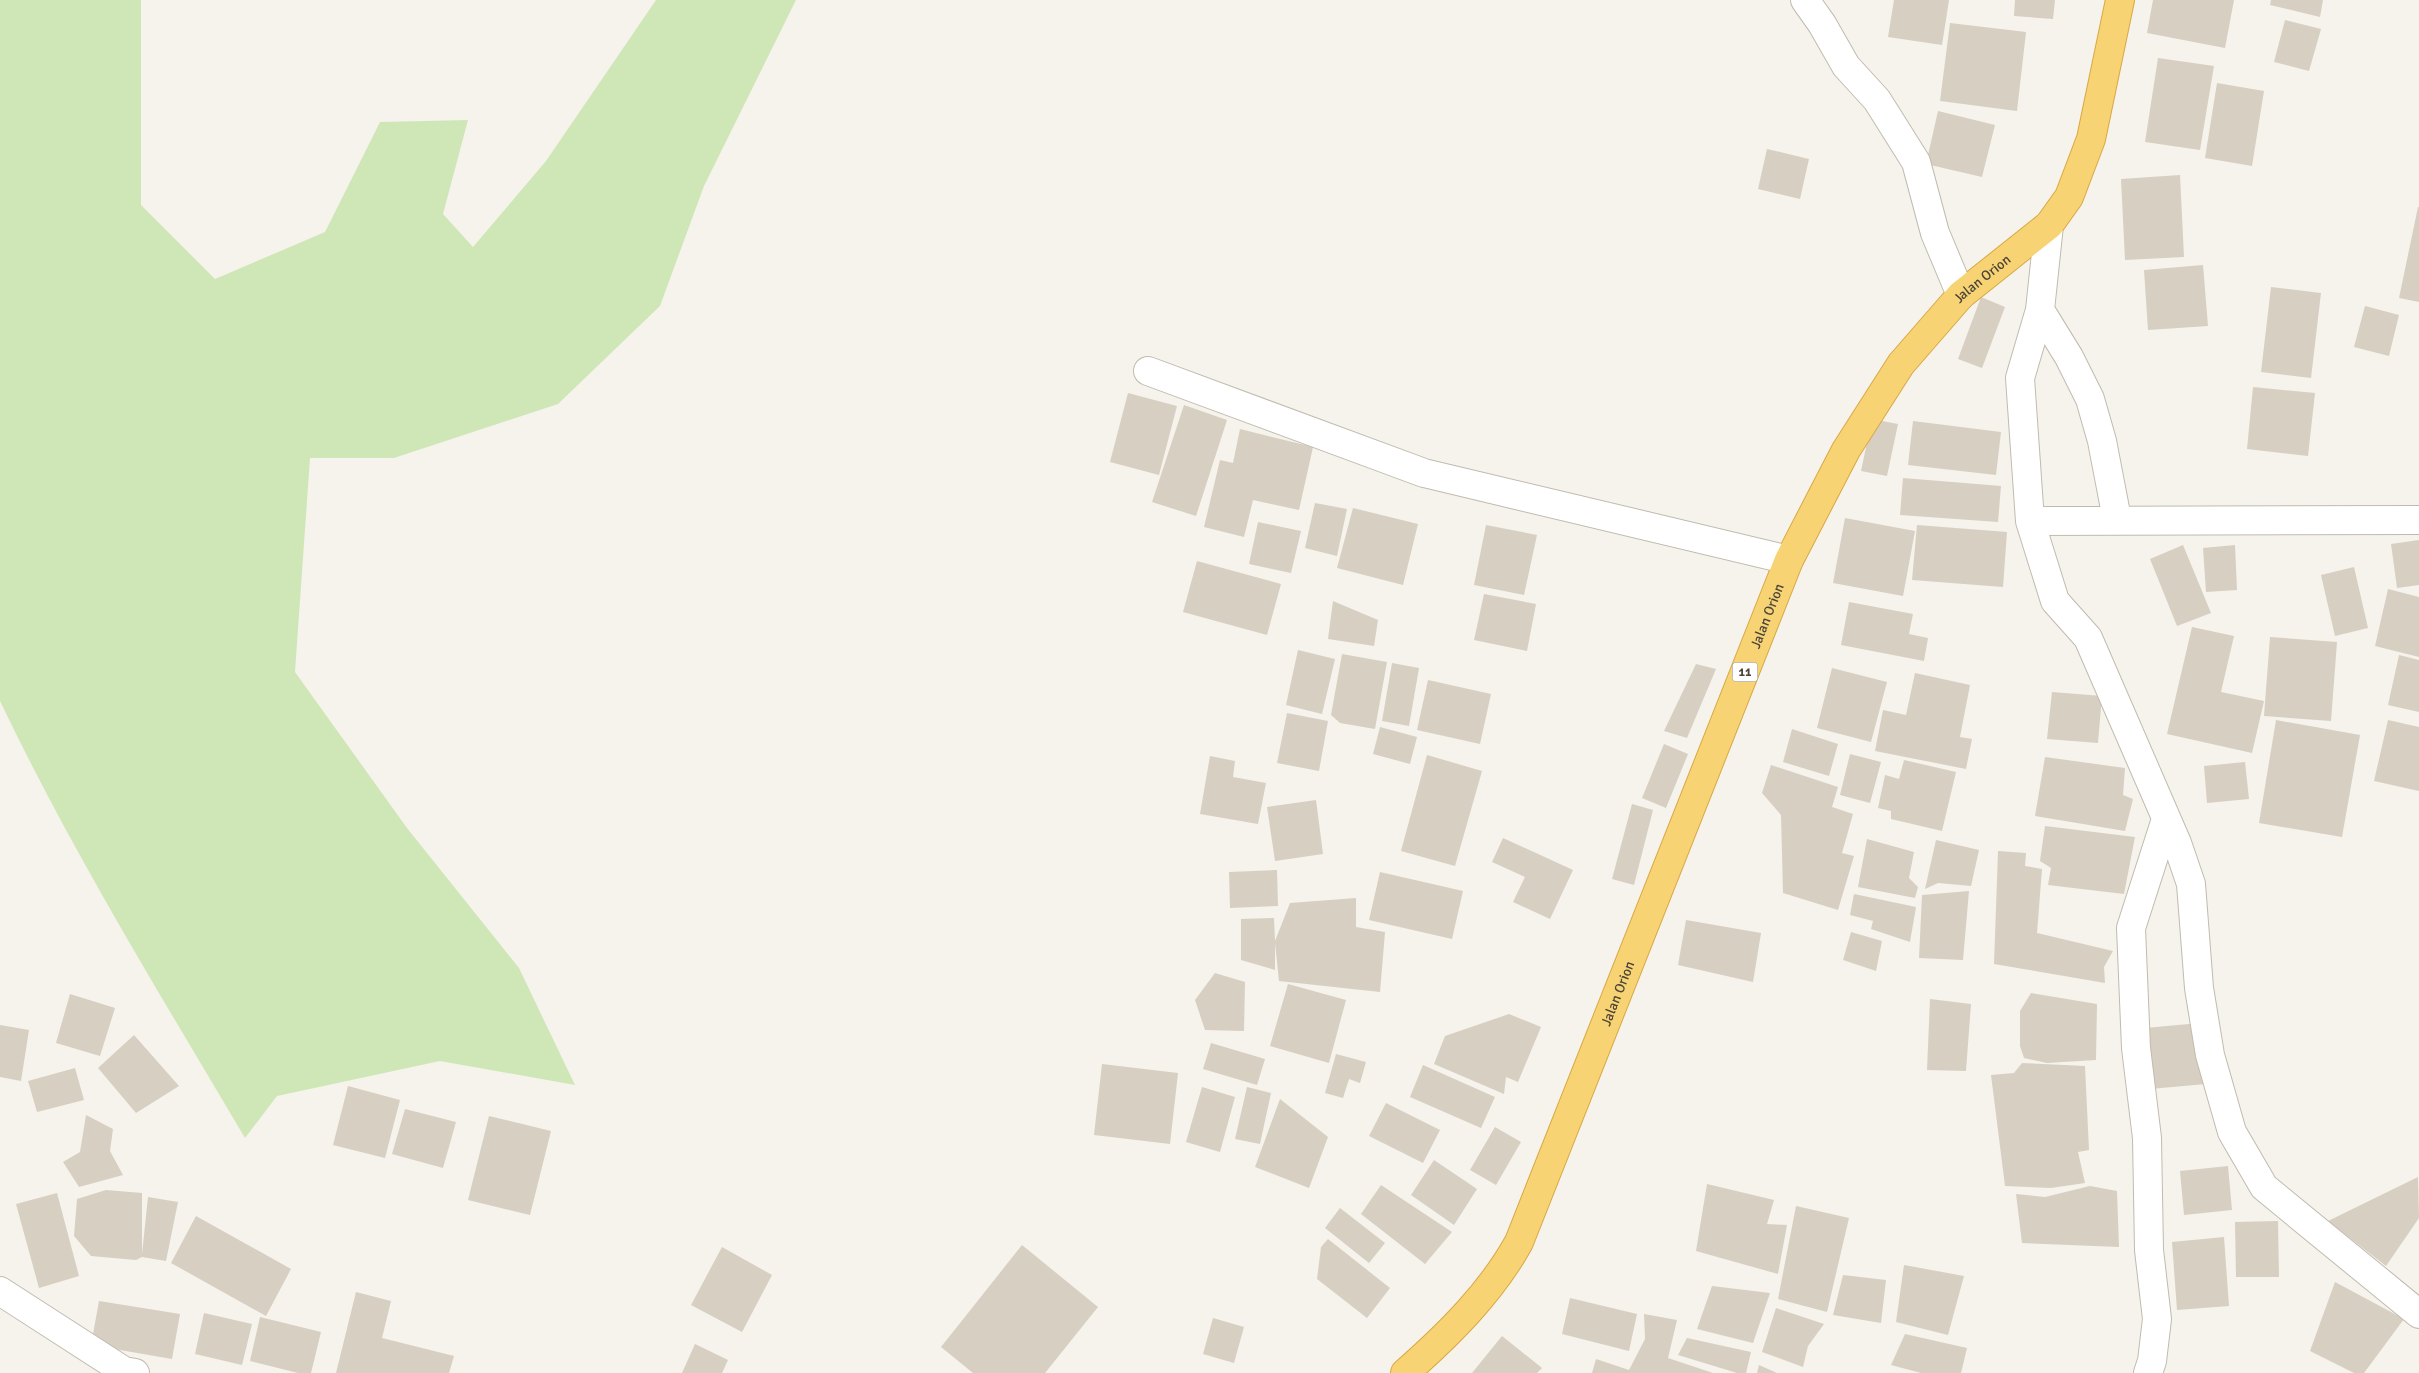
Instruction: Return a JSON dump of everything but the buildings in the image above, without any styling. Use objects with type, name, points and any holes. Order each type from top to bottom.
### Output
[{"type":"highway","name":"Jalan Orion","points":[[1405,1373],[1447,1335],[1506,1266],[1520,1242],[1790,560],[1846,450],[1901,364],[1961,295],[2049,225],[2069,198],[2091,139],[2120,0]]},
{"type":"street","points":[[1805,0],[1822,24],[1846,66],[1877,100],[1916,162],[1935,233],[1961,295]]},
{"type":"street","points":[[2049,225],[2040,310],[2020,378],[2030,521],[2055,601],[2088,638],[2166,819],[2191,884],[2199,988],[2209,1046],[2232,1132],[2264,1187],[2419,1314]]},
{"type":"street","points":[[2040,310],[2069,357],[2090,399],[2102,442],[2117,519]]},
{"type":"street","points":[[1148,371],[1424,473],[1790,560]]},
{"type":"street","points":[[2030,521],[2117,519],[2419,520]]},
{"type":"street","points":[[2148,1373],[2152,1361],[2157,1319],[2149,1250],[2147,1138],[2136,1048],[2131,928],[2166,819]]},
{"type":"street","points":[[0,1292],[127,1372]]},
{"type":"green space","points":[[0,0],[141,0],[141,205],[215,279],[325,232],[380,122],[468,120],[443,214],[473,247],[546,161],[656,0],[796,0],[704,186],[660,306],[558,404],[394,458],[310,458],[295,672],[407,828],[519,968],[575,1085],[440,1061],[277,1096],[245,1138],[149,976],[57,813],[0,701]]}]
